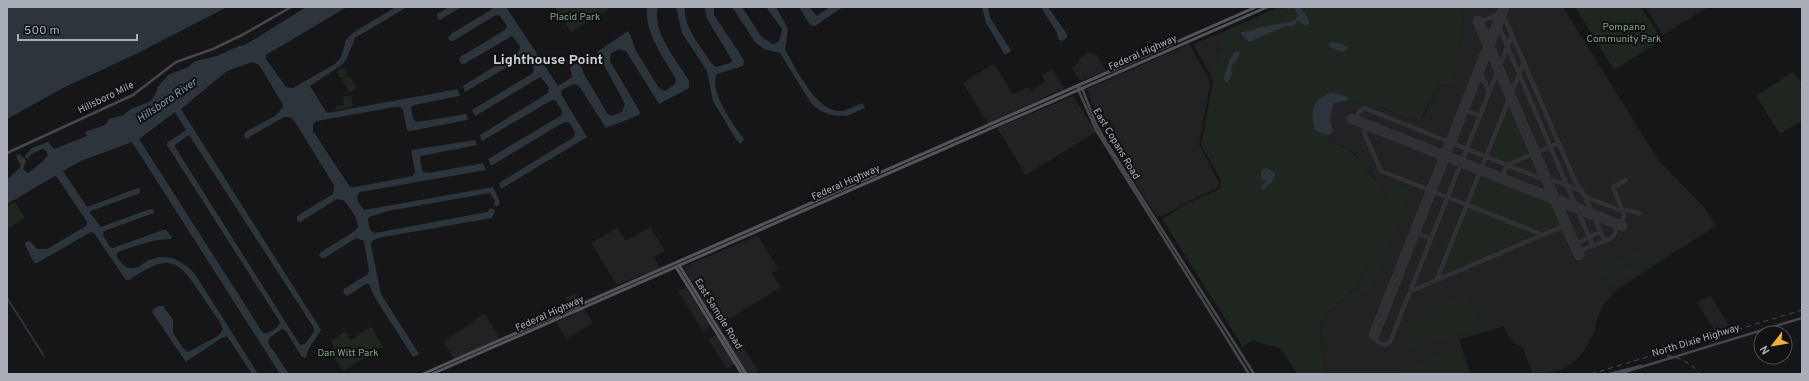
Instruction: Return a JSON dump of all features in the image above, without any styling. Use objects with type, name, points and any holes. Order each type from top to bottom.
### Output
[{"type":"main road","name":"Hillsboro Mile","points":[[7,153],[133,95],[176,62],[213,49],[244,34],[291,7]]},
{"type":"main road","name":"Federal Highway","points":[[433,374],[447,364],[478,350],[677,267],[929,155],[938,147],[1256,7]]},
{"type":"main road","name":"Federal Highway","points":[[423,374],[482,352],[516,337],[528,328],[723,241],[911,159],[983,132],[1267,7]]},
{"type":"main road","points":[[1232,23],[1235,16]]},
{"type":"main road","points":[[1214,30],[1225,24],[1227,20]]},
{"type":"main road","points":[[1127,68],[1131,62]]},
{"type":"main road","points":[[1118,72],[1125,64]]},
{"type":"main road","points":[[1078,90],[1080,84]]},
{"type":"main road","name":"East Copans Road","points":[[1080,84],[1083,88],[1097,126],[1125,174],[1249,374]]},
{"type":"main road","name":"East Copans Road","points":[[1078,90],[1091,120],[1122,171],[1128,177],[1254,374]]},
{"type":"main road","points":[[1091,120],[1097,126]]},
{"type":"main road","points":[[992,127],[996,121]]},
{"type":"main road","points":[[983,132],[988,125]]},
{"type":"main road","points":[[906,165],[911,159]]},
{"type":"main road","points":[[831,199],[838,191]]},
{"type":"main road","points":[[822,202],[828,195]]},
{"type":"main road","points":[[717,249],[723,241]]},
{"type":"main road","name":"East Sample Road","points":[[675,263],[742,374]]},
{"type":"main road","name":"East Sample Road","points":[[677,267],[746,374]]},
{"type":"main road","points":[[636,285],[639,279]]},
{"type":"main road","points":[[628,288],[633,282]]},
{"type":"main road","name":"North Dixie Highway","points":[[1618,374],[1802,318]]},
{"type":"main road","points":[[482,352],[485,347]]},
{"type":"main road","points":[[475,355],[478,350]]},
{"type":"main road","name":"North Dixie Highway","points":[[1609,374],[1641,366]]},
{"type":"shaded area","points":[[1460,7],[1563,7],[1659,161],[1705,208],[1716,226],[1616,290],[1603,305],[1595,324],[1596,328],[1584,351],[1573,363],[1562,369],[1545,374],[1533,374],[1522,346],[1519,346],[1508,336],[1504,326],[1459,340],[1471,374],[1325,374],[1320,331],[1322,318],[1359,285],[1360,275],[1373,259],[1375,178],[1364,167],[1353,152],[1329,139],[1327,135],[1332,129],[1330,122],[1333,105],[1335,102],[1349,100],[1367,102],[1412,120],[1416,121],[1422,118],[1440,84],[1451,87],[1464,15]]},
{"type":"shaded area","points":[[1645,7],[1708,7],[1663,35]]},
{"type":"shaded area","points":[[1218,34],[1217,40],[1221,53],[1210,74],[1194,46],[1197,42]]},
{"type":"shaded area","points":[[1189,44],[1209,79],[1210,86],[1199,144],[1219,183],[1217,188],[1161,217],[1156,215],[1102,130],[1087,89]]},
{"type":"shaded area","points":[[1089,52],[1097,55],[1106,71],[1080,81],[1072,68],[1080,61],[1079,58]]},
{"type":"shaded area","points":[[994,63],[1013,94],[1029,87],[1031,90],[1045,82],[1042,75],[1052,69],[1064,88],[988,124],[963,83]]},
{"type":"shaded area","points":[[1073,96],[1096,132],[1026,175],[997,128]]},
{"type":"shaded area","points":[[650,227],[665,251],[654,257],[660,268],[617,285],[591,243],[617,228],[626,241]]},
{"type":"shaded area","points":[[758,236],[778,268],[772,273],[781,287],[728,320],[731,327],[724,331],[721,330],[685,270],[686,266]]},
{"type":"shaded area","points":[[686,288],[710,326],[703,331],[678,291]]},
{"type":"shaded area","points":[[575,293],[593,323],[566,339],[556,322],[573,315],[565,298]]},
{"type":"shaded area","points":[[1710,295],[1731,328],[1716,333],[1697,303]]},
{"type":"shaded area","points":[[485,313],[500,339],[454,359],[443,341]]},
{"type":"shaded area","points":[[732,330],[758,371],[754,374],[747,374],[739,361],[727,369],[708,339],[716,335],[718,338]]},
{"type":"green space","name":"Placid Park","points":[[555,7],[607,7],[609,9],[571,32]]},
{"type":"green space","points":[[1279,7],[1460,7],[1464,14],[1452,87],[1440,84],[1420,120],[1412,120],[1375,105],[1366,103],[1346,101],[1335,102],[1331,109],[1331,124],[1333,132],[1327,135],[1329,139],[1352,152],[1384,191],[1381,237],[1376,255],[1364,270],[1359,285],[1322,318],[1320,331],[1325,374],[1297,374],[1281,349],[1252,340],[1243,347],[1162,219],[1187,204],[1221,187],[1221,180],[1201,145],[1213,81],[1210,74],[1221,51],[1217,40],[1218,34]]},
{"type":"green space","name":"Pompano Community Park","points":[[1575,7],[1641,7],[1662,40],[1614,70]]},
{"type":"green space","points":[[342,68],[347,73],[342,78],[337,73]]},
{"type":"green space","points":[[1793,72],[1802,83],[1802,121],[1780,134],[1756,96]]},
{"type":"green space","points":[[349,75],[357,88],[349,93],[342,79]]},
{"type":"green space","points":[[351,95],[353,107],[337,110],[336,106],[344,105],[343,97]]},
{"type":"green space","points":[[1509,109],[1511,109],[1529,152],[1528,154],[1506,163],[1491,155],[1498,129]]},
{"type":"green space","points":[[1482,176],[1553,205],[1560,224],[1541,233],[1470,205],[1469,204]]},
{"type":"green space","points":[[1396,184],[1408,189],[1410,192],[1371,290],[1344,303],[1342,301],[1360,286],[1363,274],[1376,257],[1380,246],[1386,192],[1394,190]]},
{"type":"green space","points":[[15,202],[25,218],[7,229],[7,207]]},
{"type":"green space","points":[[1469,208],[1528,232],[1530,237],[1446,273],[1444,268]]},
{"type":"green space","points":[[1629,249],[1643,255],[1601,280],[1598,272],[1622,258]]},
{"type":"green space","points":[[1647,255],[1661,258],[1646,268],[1600,289],[1603,281]]},
{"type":"green space","points":[[1460,295],[1466,295],[1483,325],[1481,328],[1407,351],[1400,351],[1399,345],[1403,333],[1437,304]]},
{"type":"green space","name":"Dan Witt Park","points":[[371,326],[383,347],[343,371],[330,351],[335,348],[331,341],[345,331],[351,340]]},
{"type":"green space","points":[[1458,347],[1469,374],[1394,374],[1417,363]]},
{"type":"water","points":[[7,7],[227,7],[138,53],[63,88],[7,119]]},
{"type":"water","name":"Hillsboro River","points":[[306,7],[347,7],[266,55],[266,59],[286,87],[293,88],[335,64],[341,57],[346,40],[354,32],[396,7],[407,7],[355,38],[343,64],[310,86],[327,113],[458,89],[460,96],[414,105],[411,107],[413,119],[417,122],[466,114],[468,120],[410,131],[407,130],[403,110],[400,107],[395,107],[317,121],[313,124],[313,131],[350,187],[413,176],[415,172],[411,150],[475,140],[477,145],[421,156],[420,160],[423,172],[429,173],[483,163],[486,170],[360,192],[358,195],[358,201],[364,210],[493,187],[500,202],[497,207],[493,205],[495,201],[490,193],[388,211],[369,217],[368,220],[370,230],[375,233],[487,212],[491,208],[495,211],[492,218],[378,238],[372,241],[371,245],[381,294],[419,354],[413,357],[374,296],[369,284],[366,284],[347,296],[343,293],[344,289],[368,274],[369,270],[364,241],[356,238],[325,258],[322,258],[319,255],[321,252],[352,233],[358,227],[355,216],[346,203],[343,200],[337,199],[300,222],[297,221],[297,216],[333,194],[334,185],[293,119],[290,117],[284,117],[246,139],[244,136],[245,132],[275,116],[283,107],[259,65],[252,62],[227,71],[181,109],[321,330],[308,350],[306,358],[302,357],[286,331],[282,329],[269,338],[268,343],[289,374],[280,374],[132,142],[81,161],[63,171],[87,207],[138,188],[140,189],[140,193],[91,211],[90,213],[101,227],[150,209],[154,210],[154,213],[104,231],[103,235],[110,247],[113,248],[166,230],[172,237],[171,239],[144,243],[118,252],[116,256],[120,262],[130,268],[140,266],[149,260],[168,257],[180,262],[190,269],[195,274],[258,374],[252,374],[227,336],[220,339],[186,362],[152,312],[153,310],[158,306],[163,306],[173,320],[173,333],[183,348],[188,352],[218,336],[223,330],[217,318],[187,275],[180,268],[172,264],[164,263],[155,266],[143,271],[129,280],[126,280],[94,233],[91,232],[37,263],[34,263],[25,245],[26,242],[30,241],[37,249],[47,249],[86,226],[87,222],[55,176],[7,204],[7,180],[21,166],[16,156],[20,154],[22,158],[24,157],[26,161],[23,169],[28,173],[41,163],[48,155],[46,151],[42,149],[31,154],[27,159],[25,156],[32,148],[48,142],[54,149],[87,136],[85,132],[105,125],[109,119],[123,115],[131,109],[151,101],[157,91],[157,88],[168,75],[188,67],[195,61],[217,56],[239,46],[245,45]],"holes":[[[175,112],[186,130],[167,143],[167,145],[280,322],[270,332],[263,333],[139,139]],[[189,135],[314,328],[313,333],[305,344],[300,345],[175,147],[175,145]]]},
{"type":"water","points":[[449,7],[461,7],[440,20],[438,19],[437,14]]},
{"type":"water","points":[[493,7],[506,7],[558,86],[572,77],[570,67],[577,63],[580,64],[584,74],[607,113],[611,116],[622,112],[625,104],[597,52],[628,31],[636,51],[659,88],[665,91],[675,84],[676,79],[661,54],[649,26],[647,7],[658,7],[657,17],[662,36],[689,81],[689,88],[659,104],[626,51],[619,49],[611,53],[610,61],[640,112],[639,115],[606,128],[579,86],[573,84],[562,90],[561,94],[587,137],[501,189],[499,183],[574,137],[575,132],[570,123],[564,122],[491,166],[488,159],[562,115],[561,109],[556,101],[552,100],[482,141],[480,135],[548,93],[549,88],[541,77],[475,116],[472,110],[533,73],[534,68],[527,57],[522,58],[465,92],[463,86],[519,51],[520,46],[512,36],[464,64],[459,60],[460,57],[505,30],[507,26],[500,16],[496,15],[453,41],[450,41],[448,38],[451,34],[491,10]]},
{"type":"water","points":[[676,7],[685,7],[685,15],[690,30],[712,64],[716,67],[731,63],[732,60],[706,17],[705,7],[714,7],[714,15],[744,60],[743,66],[717,74],[715,80],[716,88],[723,107],[743,137],[744,140],[741,144],[737,141],[713,101],[707,71],[682,33]]},
{"type":"water","points":[[732,7],[742,7],[761,36],[772,44],[780,39],[782,29],[766,7],[776,7],[788,29],[785,50],[801,78],[816,98],[833,110],[842,111],[862,103],[865,108],[847,116],[830,115],[819,110],[811,103],[780,53],[764,49],[755,42]]},
{"type":"water","points":[[799,7],[809,7],[817,16],[830,7],[843,7],[815,26],[810,25]]},
{"type":"water","points":[[982,7],[988,7],[990,18],[1011,51],[1005,55],[986,23]]},
{"type":"water","points":[[1041,7],[1048,7],[1067,34],[1067,38],[1061,41],[1058,39],[1057,33]]},
{"type":"water","points":[[1287,7],[1300,7],[1308,18],[1309,24],[1307,26],[1298,21],[1293,26],[1286,26],[1249,42],[1241,34],[1242,32],[1252,31],[1257,28],[1294,21],[1298,16],[1295,8],[1287,9]]},
{"type":"water","points":[[1330,42],[1340,43],[1347,47],[1347,50],[1341,52],[1330,47],[1328,44]]},
{"type":"water","points":[[1235,52],[1239,52],[1239,57],[1231,67],[1232,74],[1227,82],[1224,79],[1225,72]]},
{"type":"water","points":[[1331,93],[1344,95],[1349,100],[1334,103],[1330,119],[1333,132],[1329,135],[1320,133],[1314,129],[1313,112],[1319,99]]},
{"type":"water","points":[[1267,168],[1275,173],[1275,176],[1272,182],[1263,190],[1261,187],[1267,179],[1262,181],[1261,173],[1262,170]]},
{"type":"waterway","points":[[7,298],[44,356]]},
{"type":"taxiway","points":[[1480,27],[1482,21],[1496,15],[1501,15],[1505,19],[1575,181],[1584,194],[1603,238],[1608,240]]},
{"type":"taxiway","points":[[1489,18],[1496,20],[1593,246]]},
{"type":"taxiway","points":[[1374,335],[1378,342],[1385,345],[1390,342],[1512,35]]},
{"type":"taxiway","points":[[1437,279],[1524,62]]},
{"type":"taxiway","points":[[1480,70],[1489,93]]},
{"type":"taxiway","points":[[1475,82],[1479,79],[1486,83]]},
{"type":"taxiway","points":[[1362,123],[1358,120],[1357,116],[1360,110],[1364,108],[1542,179],[1556,181],[1581,191],[1586,197],[1622,211],[1624,214],[1623,219],[1620,223],[1616,223]]},
{"type":"taxiway","points":[[1464,110],[1480,116]]},
{"type":"taxiway","points":[[1373,127],[1367,128],[1364,133],[1381,171],[1543,235]]},
{"type":"taxiway","points":[[1502,178],[1506,167],[1509,164],[1559,143]]},
{"type":"taxiway","points":[[1626,180],[1613,187],[1623,212],[1627,210],[1639,213]]},
{"type":"taxiway","points":[[1574,246],[1582,250],[1610,239],[1614,235],[1618,224]]},
{"type":"taxiway","points":[[1411,291],[1566,225]]},
{"type":"taxiway","points":[[1572,240],[1578,243],[1599,232],[1599,229]]},
{"type":"taxiway","points":[[1415,232],[1431,239]]},
{"type":"runway","points":[[1374,335],[1503,10]]},
{"type":"runway","points":[[1478,21],[1579,255]]},
{"type":"runway","points":[[1352,119],[1622,226]]},
{"type":"railway","points":[[1591,374],[1802,310]]},
{"type":"railway","points":[[1658,356],[1670,356],[1681,359],[1691,365],[1700,374]]},
{"type":"district","name":"Lighthouse Point","points":[[548,60]]}]
